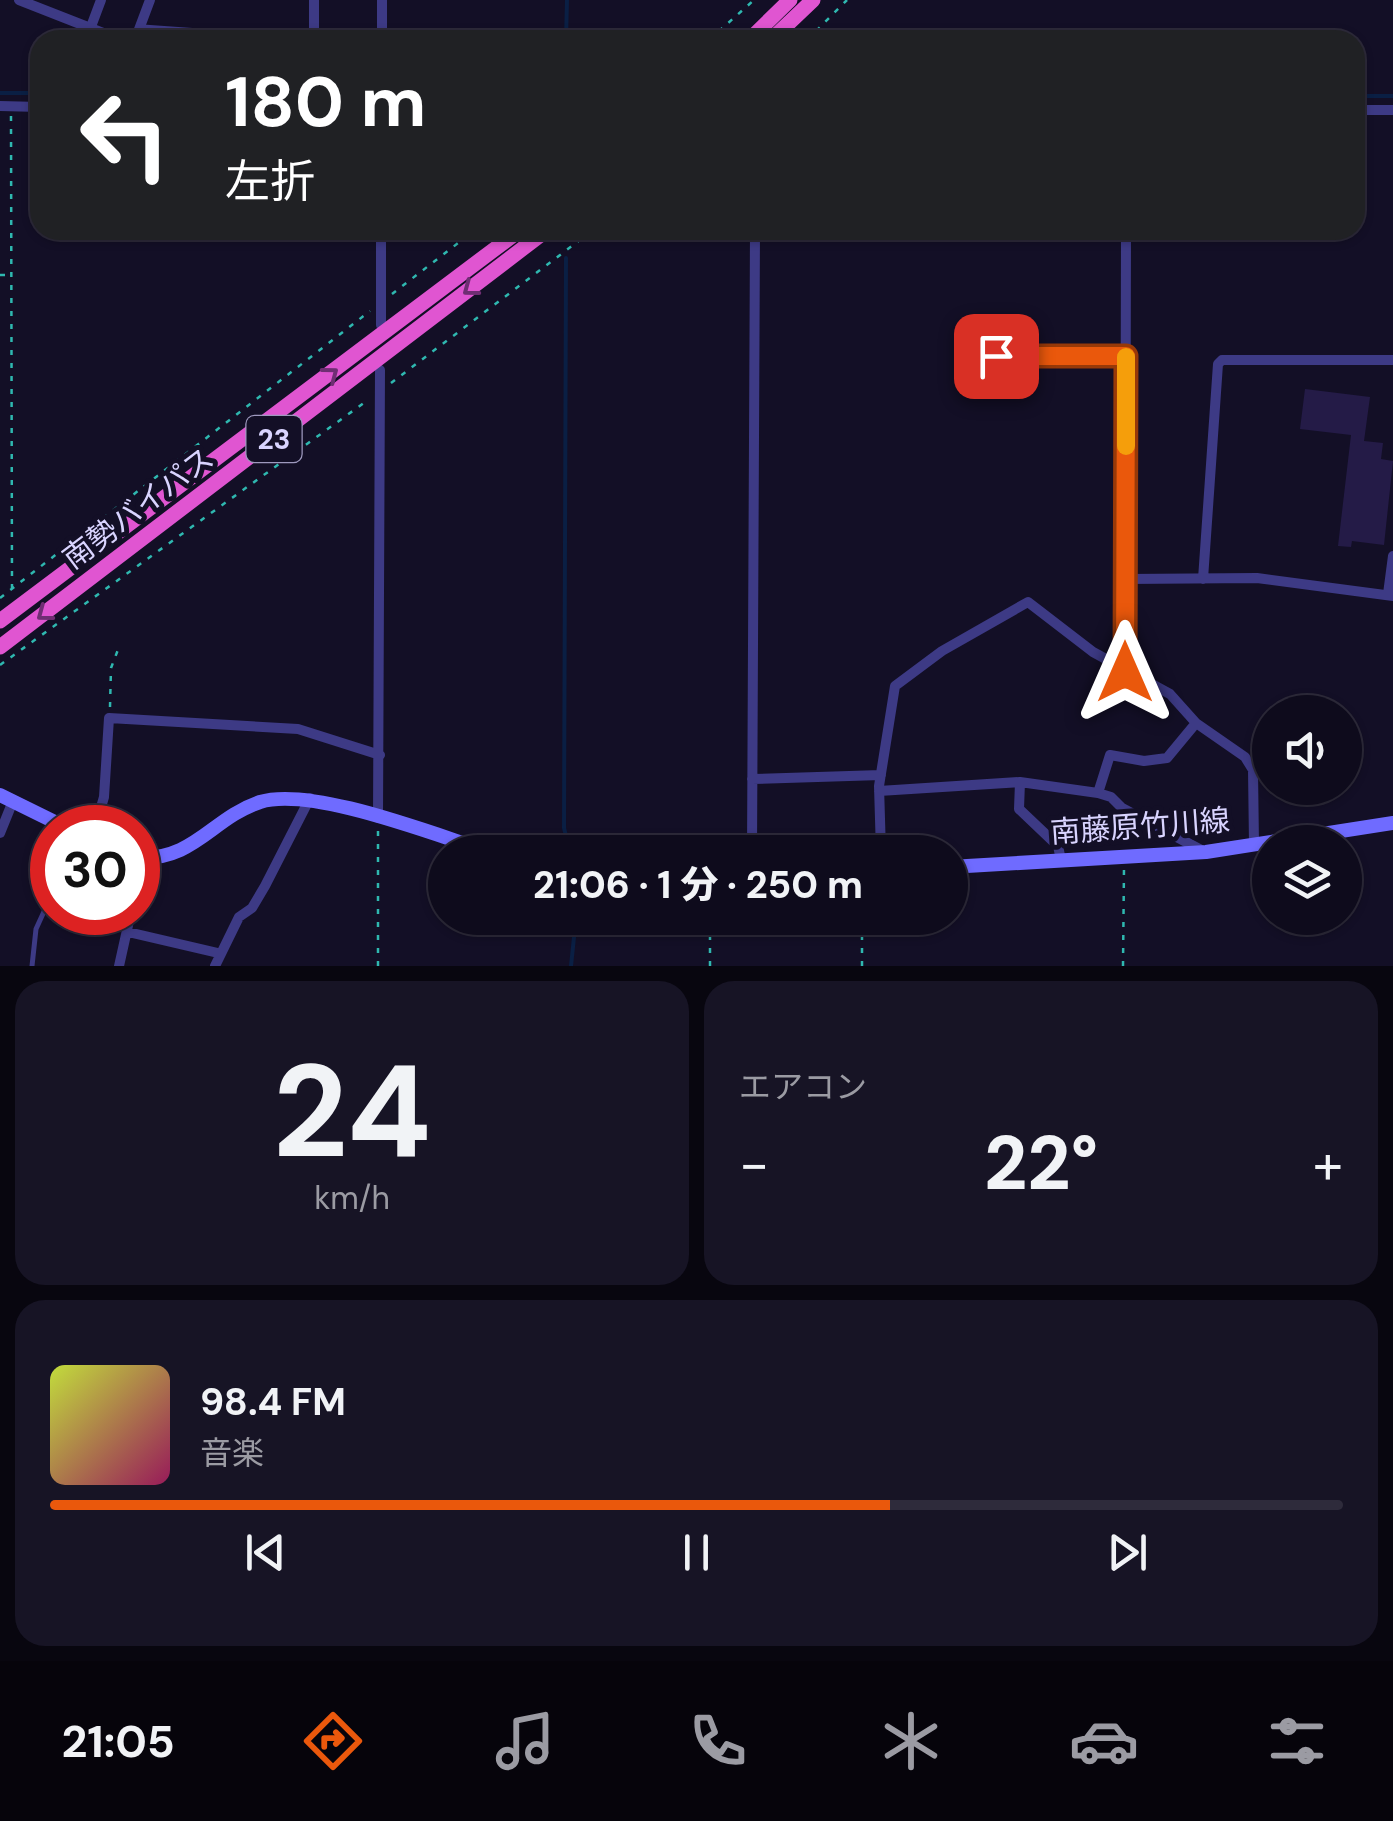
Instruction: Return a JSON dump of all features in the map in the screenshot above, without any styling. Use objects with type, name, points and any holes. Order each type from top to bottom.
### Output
[{"type":"highway","points":[[758,30],[790,0]]},
{"type":"highway","points":[[782,30],[814,0]]},
{"type":"highway","name":"南勢バイパス","points":[[0,621],[507,240]]},
{"type":"highway","name":"南勢バイパス","points":[[0,647],[534,240]]},
{"type":"main road","points":[[6,798],[30,810]]},
{"type":"main road","points":[[160,854],[190,848],[240,810],[262,802],[310,798],[434,835]]},
{"type":"main road","name":"南藤原竹川線","points":[[1362,827],[1393,822]]},
{"type":"main road","name":"南藤原竹川線","points":[[968,866],[1206,852],[1252,844]]},
{"type":"street","points":[[19,0],[80,30]]},
{"type":"street","points":[[90,30],[101,0]]},
{"type":"street","points":[[140,30],[150,0]]},
{"type":"street","points":[[314,0],[314,30]]},
{"type":"street","points":[[382,0],[382,30]]},
{"type":"street","points":[[1365,110],[1393,110]]},
{"type":"street","points":[[381,240],[381,325]]},
{"type":"street","points":[[752,835],[754,240]]},
{"type":"street","points":[[1125,672],[1126,240]]},
{"type":"street","points":[[963,356],[1126,356]]},
{"type":"street","points":[[1203,579],[1218,364],[1222,360],[1393,360]]},
{"type":"street","points":[[378,818],[380,370]]},
{"type":"street","points":[[1126,579],[1257,578],[1391,595],[1393,556]]},
{"type":"street","points":[[880,835],[879,791],[894,686],[1020,604],[1037,606],[1125,672],[1170,694],[1196,723],[1221,737],[1253,770],[1254,825]]},
{"type":"street","points":[[102,805],[109,718],[298,729],[380,755]]},
{"type":"street","points":[[1098,792],[1110,756],[1144,762],[1167,758],[1196,723]]},
{"type":"street","points":[[752,779],[881,776]]},
{"type":"street","points":[[879,791],[1020,782],[1098,792],[1206,852]]},
{"type":"street","points":[[1020,782],[1018,809],[1049,834],[1062,860]]},
{"type":"street","points":[[0,833],[6,798]]},
{"type":"street","points":[[215,966],[238,917],[252,908],[265,886],[310,798]]},
{"type":"street","points":[[119,966],[127,935]]},
{"type":"street","points":[[141,935],[218,953]]},
{"type":"lane","points":[[142,27],[182,30]]},
{"type":"lane","points":[[32,966],[35,935]]},
{"type":"path","points":[[720,30],[754,0]]},
{"type":"path","points":[[818,30],[847,0]]},
{"type":"path","points":[[6,106],[12,275],[12,590]]},
{"type":"path","points":[[0,598],[462,240]]},
{"type":"path","points":[[0,665],[380,392],[579,240]]},
{"type":"path","points":[[0,275],[12,275]]},
{"type":"path","points":[[109,718],[111,668],[119,646]]},
{"type":"path","points":[[378,818],[378,966]]},
{"type":"path","points":[[1123,966],[1124,857]]},
{"type":"path","points":[[710,935],[710,966]]},
{"type":"path","points":[[862,935],[862,966]]},
{"type":"building","points":[[1305,389],[1370,397],[1364,441],[1383,443],[1381,459],[1393,461],[1384,545],[1352,541],[1351,547],[1338,546],[1351,435],[1300,429]]},
{"type":"waterway","points":[[566,30],[567,0]]},
{"type":"waterway","points":[[0,93],[30,93]]},
{"type":"waterway","points":[[1365,96],[1393,96]]},
{"type":"waterway","points":[[566,258],[566,835]]},
{"type":"waterway","points":[[571,966],[574,935]]},
{"type":"slow traffic","points":[[1126,357],[1126,446]]},
{"type":"route","points":[[996,356],[1126,356],[1125,672]]}]
